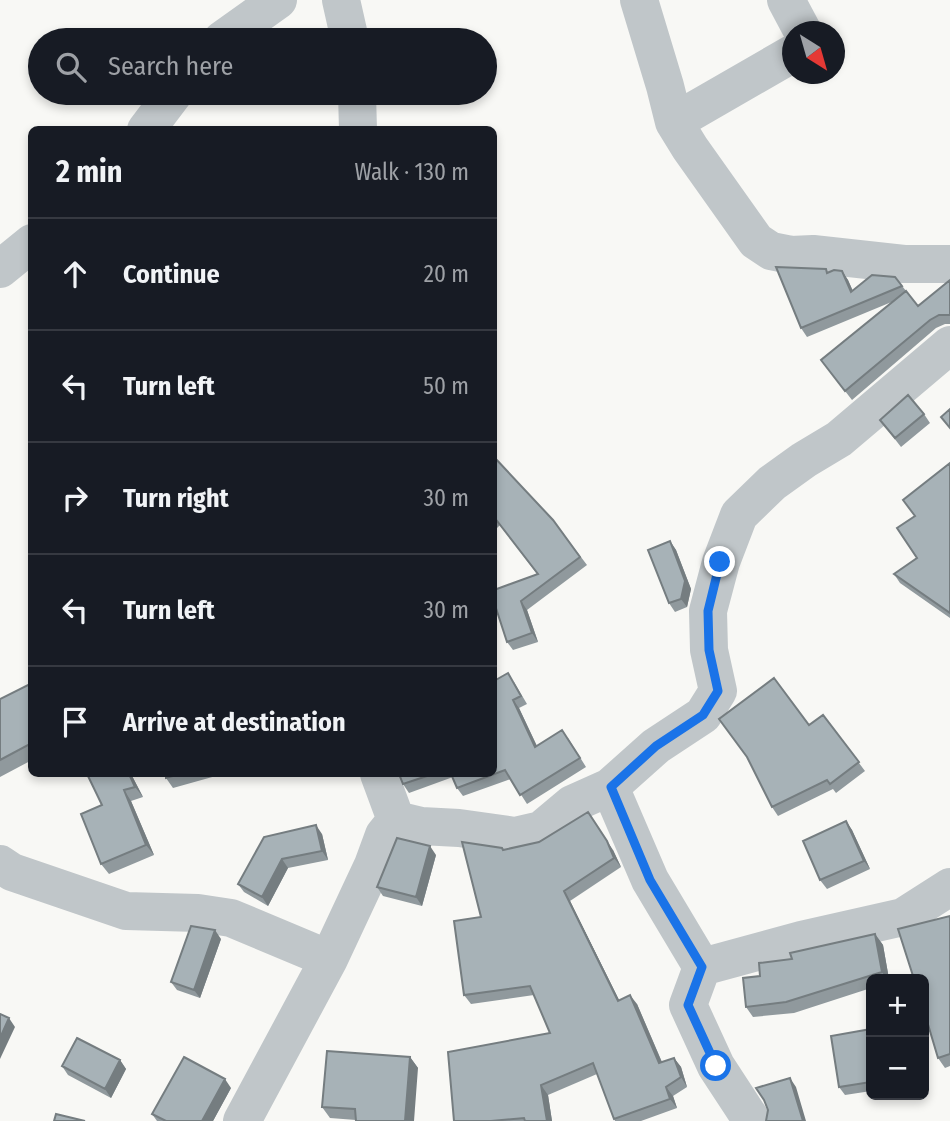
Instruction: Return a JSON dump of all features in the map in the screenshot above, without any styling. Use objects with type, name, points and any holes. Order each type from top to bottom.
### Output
[{"type":"street","points":[[239,28],[278,0]]},
{"type":"street","points":[[341,0],[347,28]]},
{"type":"street","points":[[639,0],[674,122],[756,241],[771,251],[790,255],[813,254],[904,264],[950,264]]},
{"type":"street","points":[[786,0],[797,21]]},
{"type":"street","points":[[674,122],[782,60]]},
{"type":"street","points":[[149,126],[165,105]]},
{"type":"street","points":[[357,105],[358,126]]},
{"type":"street","points":[[0,269],[28,246]]},
{"type":"street","points":[[396,820],[421,826],[515,836],[541,830],[572,804],[611,787],[656,746],[703,715],[718,691],[709,650],[708,611],[720,562],[739,515],[772,483],[839,439],[950,345]]},
{"type":"street","points":[[381,777],[396,820]]},
{"type":"street","points":[[611,787],[650,880],[702,967]]},
{"type":"street","points":[[242,1121],[329,958],[384,835],[396,820]]},
{"type":"street","points":[[0,864],[12,872],[126,911],[198,913],[231,918],[329,958]]},
{"type":"street","points":[[702,967],[801,940],[903,917],[950,887]]},
{"type":"street","points":[[702,967],[688,1005],[716,1066],[752,1121]]},
{"type":"building","points":[[776,267],[826,269],[827,273],[842,271],[851,292],[872,275],[895,277],[902,286],[801,328]]},
{"type":"building","points":[[950,280],[950,315],[939,315],[930,320],[845,391],[821,360],[906,291],[918,306]]},
{"type":"building","points":[[908,395],[924,414],[895,438],[880,420]]},
{"type":"building","points":[[950,409],[950,428],[941,417]]},
{"type":"building","points":[[497,460],[553,520],[580,557],[521,601],[532,633],[507,642],[497,611],[497,589],[538,574],[497,521]]},
{"type":"building","points":[[950,463],[950,613],[894,574],[917,558],[897,528],[915,516],[903,500]]},
{"type":"building","points":[[670,541],[685,581],[681,599],[669,603],[648,550]]},
{"type":"building","points":[[508,673],[521,696],[513,700],[535,747],[562,730],[580,758],[520,795],[505,770],[497,773],[497,679]]},
{"type":"building","points":[[774,678],[809,725],[823,715],[859,762],[830,784],[827,780],[772,807],[747,757],[719,719]]},
{"type":"building","points":[[28,685],[28,745],[0,760],[0,699]]},
{"type":"building","points":[[88,777],[130,777],[135,787],[124,790],[146,845],[101,864],[81,814],[102,805]]},
{"type":"building","points":[[400,777],[424,777],[403,784]]},
{"type":"building","points":[[452,777],[486,777],[457,788]]},
{"type":"building","points":[[588,812],[607,841],[614,858],[564,891],[618,1001],[630,995],[659,1063],[674,1058],[681,1077],[666,1087],[670,1099],[614,1119],[593,1063],[541,1085],[547,1121],[525,1121],[524,1118],[454,1121],[448,1052],[550,1033],[530,986],[464,995],[454,921],[481,917],[462,842],[503,850],[539,842]]},
{"type":"building","points":[[846,821],[864,861],[820,880],[803,841]]},
{"type":"building","points":[[316,825],[322,851],[282,859],[262,897],[238,884],[264,837]]},
{"type":"building","points":[[397,838],[430,846],[416,897],[377,887]]},
{"type":"building","points":[[950,916],[950,1054],[938,1058],[929,1028],[929,974],[912,974],[898,929]]},
{"type":"building","points":[[191,926],[215,930],[194,990],[171,982]]},
{"type":"building","points":[[875,934],[882,972],[866,974],[866,977],[786,1002],[746,1007],[743,978],[760,976],[759,963],[792,959],[790,953]]},
{"type":"building","points":[[0,1014],[9,1018],[0,1038]]},
{"type":"building","points":[[866,1030],[866,1083],[839,1087],[831,1036]]},
{"type":"building","points":[[77,1038],[120,1060],[105,1089],[62,1066]]},
{"type":"building","points":[[327,1051],[410,1057],[405,1121],[356,1121],[355,1109],[322,1107]]},
{"type":"building","points":[[184,1057],[225,1079],[202,1121],[166,1121],[152,1114]]},
{"type":"building","points":[[790,1078],[803,1121],[766,1121],[768,1110],[756,1088]]},
{"type":"building","points":[[56,1114],[85,1121],[54,1121]]},
{"type":"route","points":[[716,1066],[688,1005],[702,967],[650,880],[611,787],[656,746],[703,715],[718,691],[709,650],[708,611],[720,562]]}]
